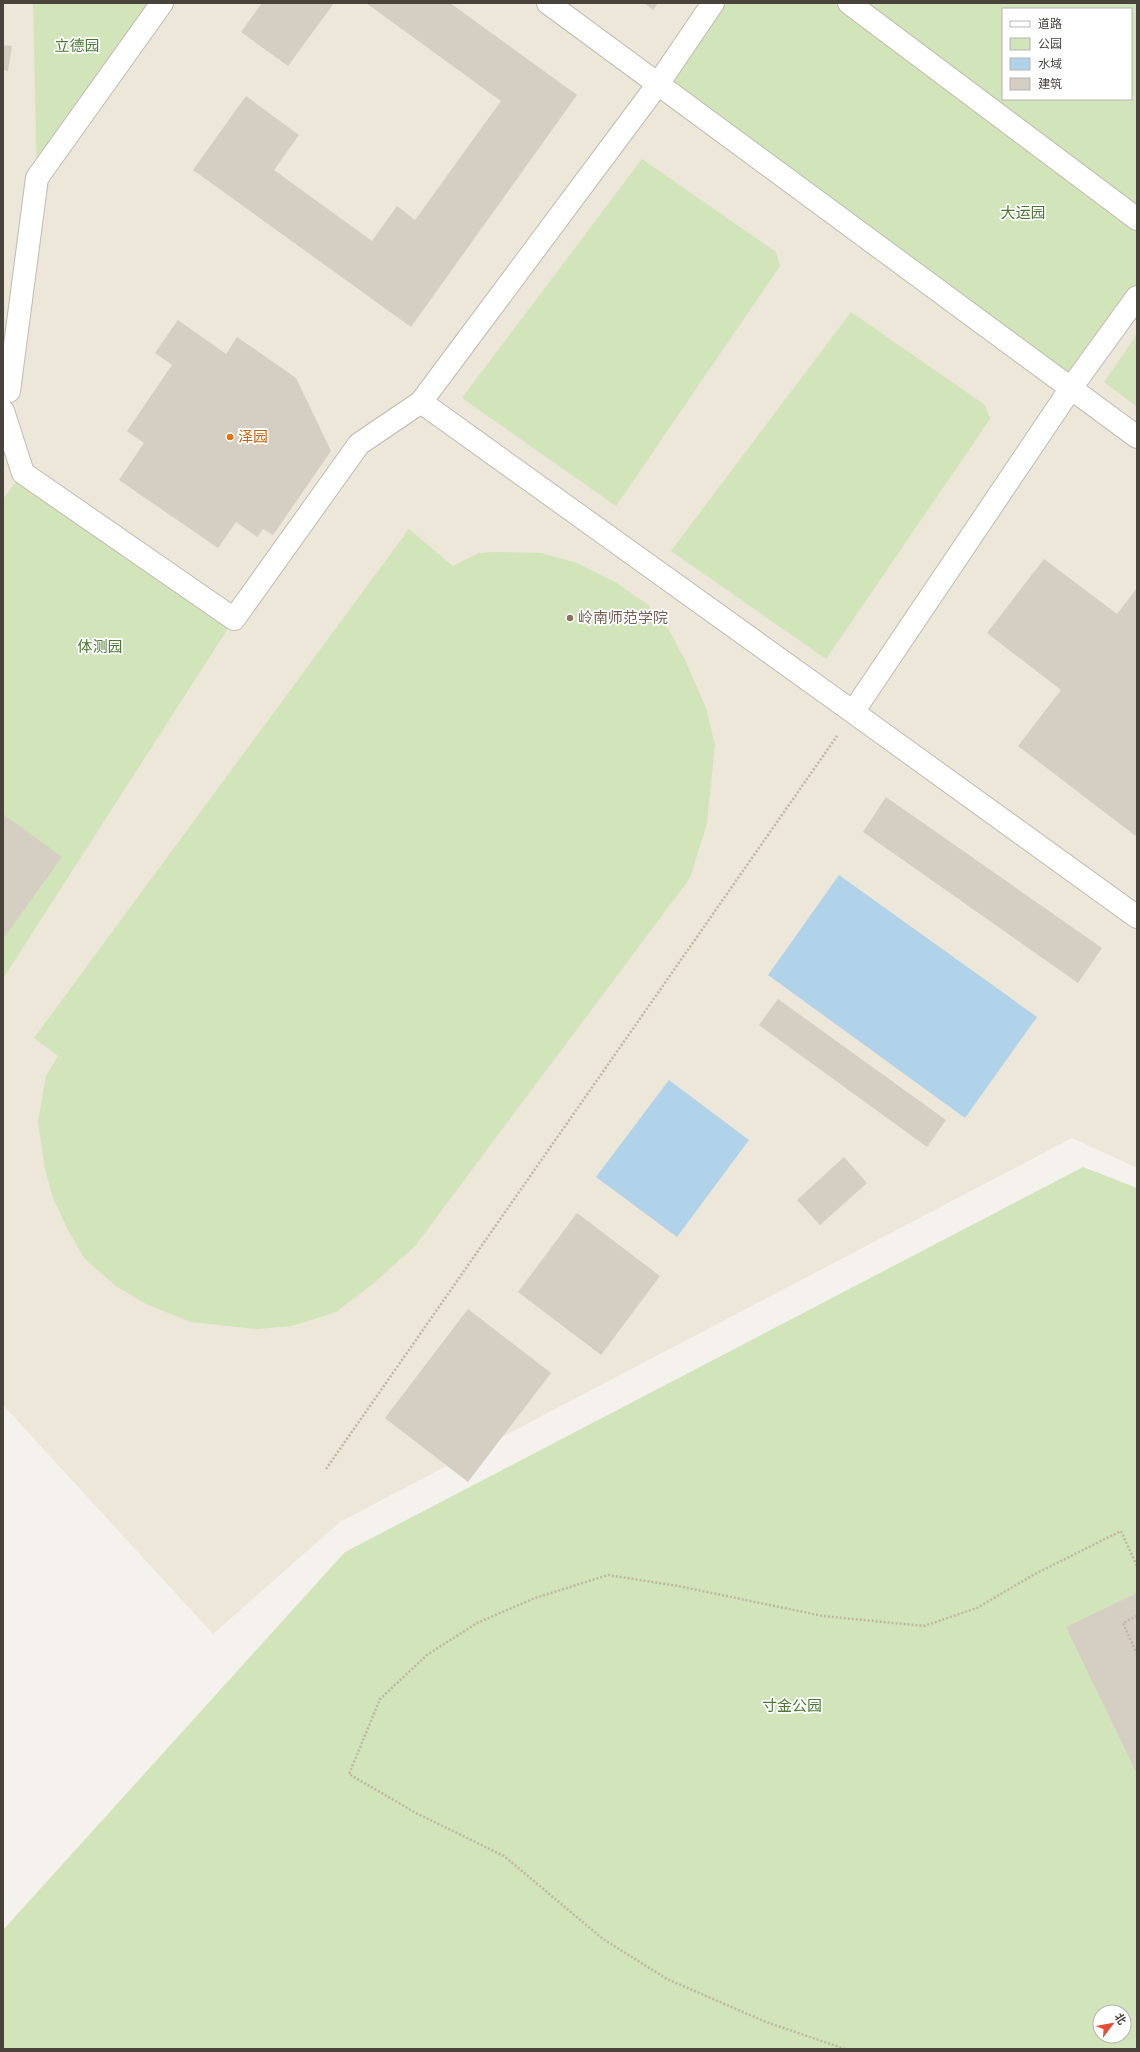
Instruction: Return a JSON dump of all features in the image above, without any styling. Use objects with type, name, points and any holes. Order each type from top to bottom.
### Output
[{"type":"street","points":[[5,394],[37,178],[162,3]]},
{"type":"street","points":[[548,3],[1137,437]]},
{"type":"street","points":[[3,412],[23,473],[234,619],[359,444],[421,402],[658,84],[713,3]]},
{"type":"street","points":[[849,3],[1137,219]]},
{"type":"street","points":[[853,712],[1071,388],[1136,299]]},
{"type":"street","points":[[421,402],[1137,917]]},
{"type":"path","points":[[326,1469],[853,712]]},
{"type":"path","points":[[844,2049],[766,2022],[667,1978],[603,1939],[504,1856],[416,1813],[349,1774],[380,1699],[427,1655],[477,1623],[535,1598],[608,1576],[678,1586],[823,1616],[924,1626],[976,1608],[1033,1575],[1121,1531],[1137,1566]]},
{"type":"path","points":[[1137,1616],[1123,1623],[1137,1654]]},
{"type":"shaded area","name":"岭南师范学院","points":[[3,3],[1137,3],[1137,1168],[1072,1138],[340,1522],[213,1634],[3,1405]]},
{"type":"green space","name":"立德园","points":[[33,3],[162,3],[37,178]]},
{"type":"green space","name":"大运园","points":[[713,3],[1137,3],[1137,297],[1071,388],[658,84]]},
{"type":"green space","points":[[642,159],[776,252],[780,266],[616,506],[462,398]]},
{"type":"green space","points":[[851,312],[985,405],[990,419],[826,659],[671,551]]},
{"type":"green space","points":[[1137,334],[1137,407],[1104,382]]},
{"type":"green space","name":"体测园","points":[[23,473],[234,619],[4,977],[3,499]]},
{"type":"green space","points":[[409,529],[453,566],[479,553],[541,553],[577,563],[615,582],[648,605],[669,630],[686,662],[706,708],[715,745],[707,823],[690,878],[415,1246],[374,1283],[336,1312],[292,1326],[257,1329],[191,1322],[146,1304],[116,1286],[84,1258],[68,1230],[53,1198],[45,1169],[38,1121],[46,1076],[58,1056],[34,1038]]},
{"type":"green space","name":"寸金公园","points":[[1083,1167],[1137,1188],[1137,2049],[3,2049],[3,1930],[345,1552]]},
{"type":"water","points":[[839,875],[1037,1017],[965,1118],[768,975]]},
{"type":"water","points":[[669,1080],[749,1140],[677,1237],[596,1177]]},
{"type":"building","points":[[262,3],[334,3],[288,66],[241,32]]},
{"type":"building","points":[[366,3],[450,3],[577,95],[411,327],[193,170],[246,96],[299,135],[274,170],[372,241],[397,206],[415,220],[501,101]]},
{"type":"building","points":[[644,3],[658,3],[653,10]]},
{"type":"building","points":[[3,45],[12,46],[8,71],[3,70]]},
{"type":"building","name":"泽园","points":[[178,320],[226,354],[237,337],[296,378],[331,451],[273,535],[263,529],[257,537],[236,522],[218,548],[119,480],[144,443],[127,431],[172,365],[155,353]]},
{"type":"building","points":[[1044,559],[1117,614],[1137,588],[1137,837],[1018,746],[1061,690],[987,633]]},
{"type":"building","points":[[886,797],[1102,948],[1078,983],[863,832]]},
{"type":"building","points":[[3,814],[62,857],[3,939]]},
{"type":"building","points":[[778,999],[946,1120],[927,1147],[759,1025]]},
{"type":"building","points":[[844,1157],[867,1183],[820,1225],[797,1200]]},
{"type":"building","points":[[577,1213],[660,1276],[601,1355],[518,1292]]},
{"type":"building","points":[[468,1309],[551,1373],[468,1482],[385,1418]]},
{"type":"building","points":[[1137,1593],[1137,1774],[1066,1627]]},
{"type":"place","name":"泽园","points":[[230,437]]},
{"type":"place","name":"岭南师范学院","points":[[570,618]]}]
